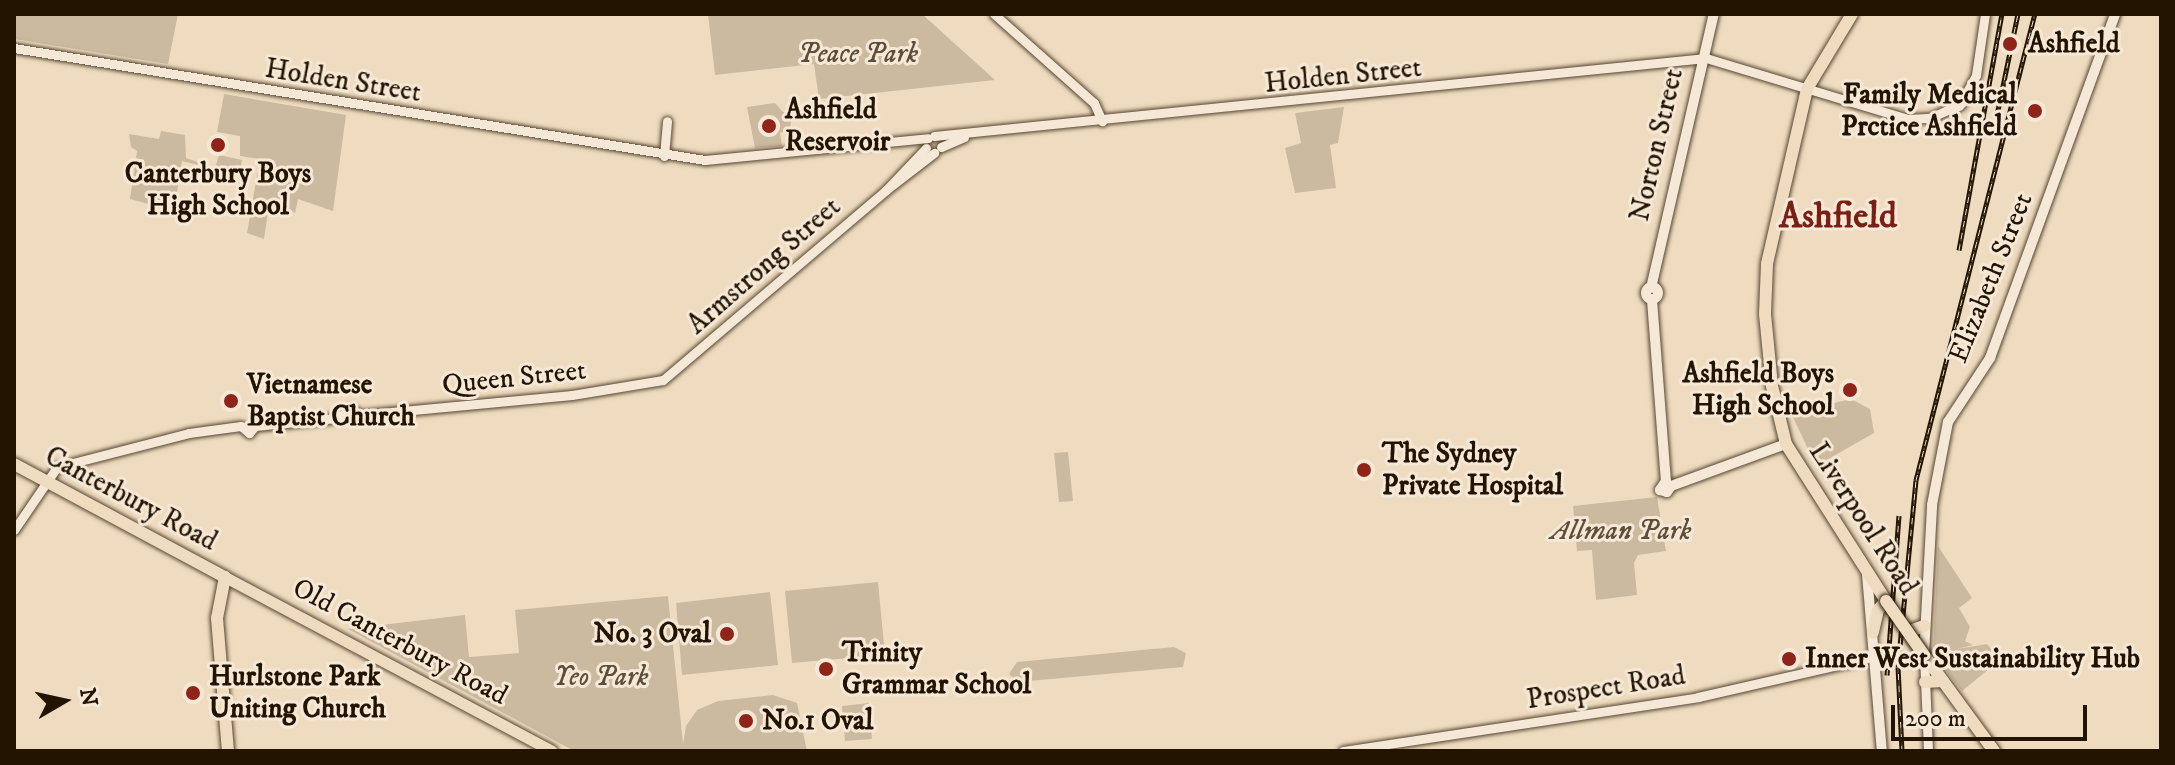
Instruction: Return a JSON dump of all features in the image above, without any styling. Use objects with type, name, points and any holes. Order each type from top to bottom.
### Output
[{"type":"highway","name":"Liverpool Road","points":[[1852,14],[1807,89],[1765,282],[1770,376],[1786,444],[1867,574],[1886,601],[1915,630],[1924,655],[1994,751]]},
{"type":"highway","name":"Canterbury Road","points":[[14,464],[225,577]]},
{"type":"highway","points":[[225,577],[217,618],[228,751]]},
{"type":"highway","points":[[1873,632],[1878,610],[1886,601]]},
{"type":"highway","points":[[1925,682],[1943,681]]},
{"type":"main road","name":"Norton Street","points":[[1714,14],[1700,61],[1651,288],[1646,294],[1652,300],[1669,483],[1786,444]]},
{"type":"main road","name":"Elizabeth Street","points":[[1915,630],[1932,505],[1950,416],[1990,358],[2115,14]]},
{"type":"main road","points":[[1867,574],[1882,751]]},
{"type":"main road","name":"Old Canterbury Road","points":[[225,577],[552,751]]},
{"type":"street","points":[[994,14],[1094,103],[1102,121]]},
{"type":"street","name":"Holden Street","points":[[14,48],[717,165],[911,143],[932,145],[990,132],[1700,61],[1923,124],[1943,118],[1962,103],[1976,75],[1985,14]]},
{"type":"street","points":[[664,156],[667,121]]},
{"type":"street","name":"Armstrong Street","points":[[671,375],[886,190],[932,145]]},
{"type":"street","name":"Queen Street","points":[[46,480],[57,467],[189,433],[241,426],[249,433],[255,426],[346,415],[354,422],[360,415],[626,389],[671,375]]},
{"type":"street","points":[[14,530],[46,480]]},
{"type":"street","points":[[1924,655],[1928,751]]},
{"type":"street","name":"Prospect Road","points":[[1343,751],[1698,697],[1873,657]]},
{"type":"green space","points":[[14,14],[178,14],[168,64],[14,39]]},
{"type":"green space","name":"Peace Park","points":[[708,14],[922,14],[995,80],[819,99],[814,64],[715,75]]},
{"type":"green space","points":[[224,94],[346,115],[333,211],[298,199],[295,213],[270,199],[264,239],[247,233],[260,159],[240,156],[240,136],[217,132]]},
{"type":"green space","points":[[775,103],[783,112],[792,112],[790,129],[780,133],[782,146],[755,148],[747,107]]},
{"type":"green space","points":[[1344,107],[1338,143],[1330,145],[1336,188],[1295,193],[1285,148],[1301,143],[1295,113]]},
{"type":"green space","points":[[161,131],[185,135],[186,158],[215,168],[219,155],[242,160],[239,175],[182,161],[174,211],[130,199],[137,151],[131,147],[129,134],[159,139]]},
{"type":"green space","points":[[1851,399],[1870,409],[1874,433],[1816,466],[1791,413]]},
{"type":"green space","points":[[1068,452],[1073,501],[1059,502],[1054,453]]},
{"type":"green space","name":"Allman Park","points":[[1657,497],[1666,551],[1638,555],[1634,563],[1637,595],[1596,600],[1592,550],[1577,551],[1573,506]]},
{"type":"green space","points":[[1938,546],[1972,598],[1959,608],[1970,627],[1965,641],[1973,645],[1957,649],[1987,644],[2000,660],[1962,691],[1933,653]]},
{"type":"green space","points":[[878,582],[885,655],[792,663],[785,591]]},
{"type":"green space","name":"No. 3 Oval","points":[[770,592],[778,665],[682,675],[676,603]]},
{"type":"green space","name":"Yeo Park","points":[[668,596],[683,744],[686,726],[697,710],[718,701],[773,695],[797,703],[807,751],[574,751],[348,629],[465,615],[469,657],[519,653],[515,610]]},
{"type":"green space","points":[[1174,647],[1186,653],[1183,667],[1018,682],[1009,674],[1017,662]]},
{"type":"green space","points":[[869,703],[872,739],[845,741],[842,706]]},
{"type":"railway","points":[[1959,250],[2002,14]]},
{"type":"railway","points":[[1997,115],[2018,14]]},
{"type":"railway","points":[[1902,751],[1898,667],[1916,480],[2035,14]]},
{"type":"railway","points":[[1887,675],[1899,515]]},
{"type":"place","name":"Ashfield","points":[[2010,44]]},
{"type":"place","name":"Family Medical Prctice Ashfield","points":[[2035,111]]},
{"type":"place","name":"Ashfield Reservoir","points":[[769,126]]},
{"type":"place","name":"Canterbury Boys High School","points":[[218,145]]},
{"type":"place","name":"Ashfield Boys High School","points":[[1850,390]]},
{"type":"place","name":"Vietnamese Baptist Church","points":[[231,401]]},
{"type":"place","name":"The Sydney Private Hospital","points":[[1364,470]]},
{"type":"place","name":"No. 3 Oval","points":[[727,634]]},
{"type":"place","name":"Inner West Sustainability Hub","points":[[1789,659]]},
{"type":"place","name":"Trinity Grammar School","points":[[826,669]]},
{"type":"place","name":"Hurlstone Park Uniting Church","points":[[193,693]]},
{"type":"place","name":"No.1 Oval","points":[[746,721]]},
{"type":"district","name":"Ashfield","points":[[1838,217]]}]
